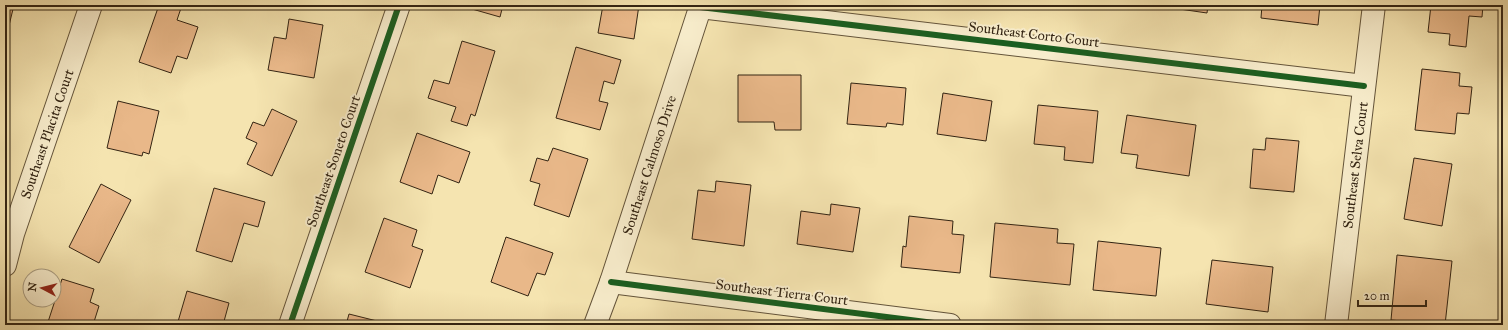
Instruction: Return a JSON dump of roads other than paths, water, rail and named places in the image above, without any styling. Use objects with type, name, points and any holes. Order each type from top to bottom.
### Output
[{"type":"street","name":"Southeast Placita Court","points":[[5,265],[13,234],[91,5]]},
{"type":"street","name":"Southeast Soneto Court","points":[[290,325],[399,5]]},
{"type":"street","name":"Southeast Selva Court","points":[[1336,325],[1374,5]]},
{"type":"street","name":"Southeast Corto Court","points":[[701,6],[1364,86]]},
{"type":"street","name":"Southeast Calmoso Drive","points":[[595,325],[611,282],[701,6]]},
{"type":"street","name":"Southeast Tierra Court","points":[[611,282],[950,325]]}]
